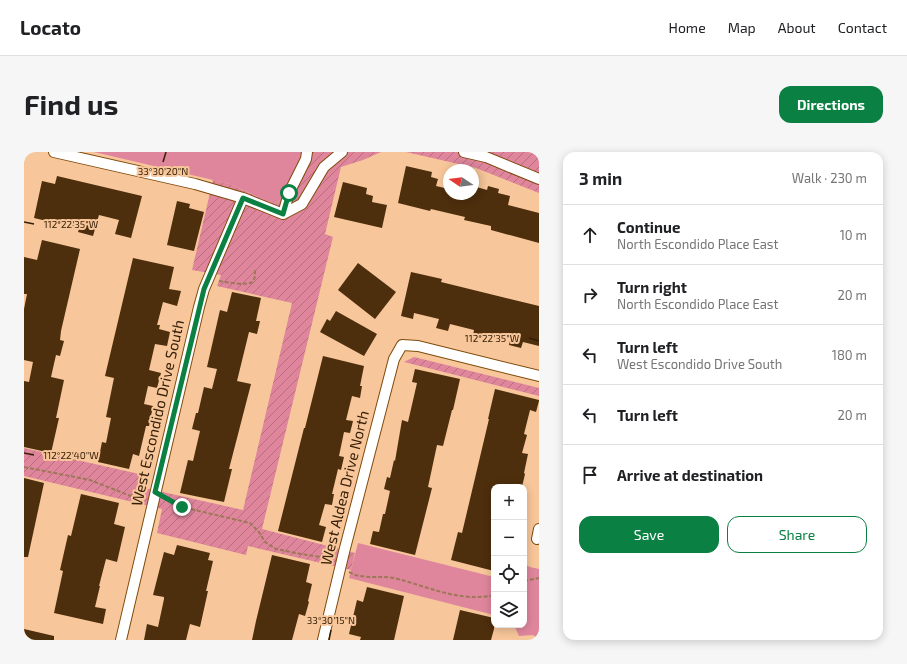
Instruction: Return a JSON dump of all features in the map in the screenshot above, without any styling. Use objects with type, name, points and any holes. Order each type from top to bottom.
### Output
[{"type":"street","points":[[54,152],[195,184],[243,198],[283,214],[302,204],[324,167],[342,152]]},
{"type":"street","points":[[283,214],[289,193],[306,160],[307,152]]},
{"type":"street","points":[[464,152],[486,157],[539,179]]},
{"type":"street","name":"West Escondido Drive South","points":[[121,640],[199,307],[208,278],[243,198]]},
{"type":"street","name":"West Aldea Drive North","points":[[323,640],[340,568],[394,360],[402,345],[418,346],[539,376]]},
{"type":"street","points":[[537,539],[539,529]]},
{"type":"path","points":[[208,278],[225,282],[248,284],[254,279],[255,269]]},
{"type":"path","points":[[24,467],[90,480],[143,500],[155,492],[182,507],[244,521],[254,527],[265,542],[271,546],[333,560],[340,568],[360,576],[394,578],[461,597],[491,595]]},
{"type":"path","points":[[527,580],[539,578]]},
{"type":"shaded area","points":[[94,152],[303,152],[293,179],[277,203],[267,201],[230,184]]},
{"type":"shaded area","points":[[303,152],[381,152],[341,167],[325,234],[333,237],[262,529],[355,553],[351,570],[248,546],[246,555],[157,533],[162,509],[24,476],[24,448],[148,476],[145,488],[243,510],[292,303],[217,286],[221,275],[192,270],[213,180],[230,184],[267,201],[277,203],[293,179]]},
{"type":"shaded area","points":[[406,152],[539,152],[539,193],[479,169],[479,164],[458,164]]},
{"type":"shaded area","points":[[414,357],[539,388],[539,396],[404,362]]},
{"type":"shaded area","points":[[358,543],[491,576],[491,614],[349,578]]},
{"type":"shaded area","points":[[527,566],[539,569],[539,639],[533,635],[519,636],[515,628],[527,628]]},
{"type":"building","points":[[406,166],[432,172],[431,177],[438,179],[436,186],[443,188],[443,200],[479,200],[479,188],[487,190],[488,186],[499,189],[498,193],[510,196],[508,205],[539,213],[539,243],[491,230],[491,226],[464,220],[465,217],[431,209],[430,211],[398,203]]},
{"type":"building","points":[[57,176],[142,196],[131,238],[115,234],[119,220],[99,215],[93,236],[78,232],[79,229],[34,218],[42,181],[55,184]]},
{"type":"building","points":[[343,182],[367,188],[366,194],[373,196],[372,202],[387,205],[382,228],[334,217]]},
{"type":"building","points":[[177,201],[190,204],[189,208],[204,212],[194,251],[167,245]]},
{"type":"building","points":[[42,240],[80,249],[61,331],[60,340],[64,341],[60,356],[56,355],[51,377],[64,380],[56,418],[59,418],[51,453],[24,447],[24,381],[29,382],[33,362],[24,360],[24,309],[27,294],[24,294],[24,257],[37,260]]},
{"type":"building","points":[[133,258],[174,267],[169,289],[181,291],[177,306],[163,302],[157,325],[160,325],[159,329],[170,332],[167,346],[155,344],[149,370],[161,373],[157,388],[148,386],[144,404],[153,406],[149,426],[146,426],[139,456],[133,454],[129,469],[98,462],[102,442],[106,443],[111,418],[106,417],[114,378],[105,376]]},
{"type":"building","points":[[358,263],[396,292],[375,319],[338,290]]},
{"type":"building","points":[[411,272],[442,279],[441,282],[539,306],[539,346],[523,342],[521,348],[509,345],[510,339],[486,333],[485,339],[473,336],[474,330],[450,324],[448,331],[436,328],[439,319],[414,313],[413,319],[401,316]]},
{"type":"building","points":[[232,292],[261,298],[256,321],[260,321],[257,334],[249,332],[237,381],[251,384],[229,469],[232,469],[224,502],[180,493],[188,460],[193,461],[200,431],[192,429],[196,413],[198,413],[204,387],[212,389],[217,369],[207,367],[220,310],[227,312]]},
{"type":"building","points":[[336,311],[377,334],[364,356],[320,332],[327,319],[330,321]]},
{"type":"building","points":[[323,356],[364,366],[360,386],[362,386],[360,398],[352,396],[346,420],[353,421],[350,433],[344,432],[339,456],[344,457],[341,470],[338,469],[332,494],[334,494],[332,505],[325,504],[319,525],[326,527],[322,542],[278,531]]},
{"type":"building","points":[[415,369],[460,379],[443,446],[437,445],[428,487],[432,488],[415,555],[370,544],[373,531],[379,532],[383,514],[385,514],[390,491],[384,489],[387,477],[390,478],[394,460],[395,461],[402,420],[408,422],[417,383],[412,382]]},
{"type":"building","points":[[495,389],[539,400],[536,412],[530,410],[524,434],[527,435],[522,453],[528,454],[523,484],[491,484],[491,570],[451,560],[458,532],[462,533]]},
{"type":"building","points":[[24,478],[44,483],[28,557],[24,557]]},
{"type":"building","points":[[81,494],[119,503],[114,524],[125,527],[117,562],[106,559],[99,586],[95,607],[106,609],[103,624],[54,613],[63,571],[60,570],[68,535],[71,536]]},
{"type":"building","points":[[177,545],[210,553],[208,560],[213,561],[200,627],[190,624],[186,640],[144,640],[147,624],[158,627],[164,597],[153,595],[164,552],[174,555]]},
{"type":"building","points":[[272,555],[310,564],[306,582],[312,584],[309,602],[305,616],[299,614],[292,640],[252,640],[256,621]]},
{"type":"building","points":[[367,587],[404,596],[394,640],[360,640],[361,637],[349,634],[357,600],[363,602]]},
{"type":"building","points":[[460,610],[491,617],[491,628],[494,629],[491,640],[453,640]]},
{"type":"building","points":[[24,629],[54,636],[54,640],[24,640]]},
{"type":"route","points":[[182,507],[155,492],[204,289],[243,198],[283,214],[289,193]]}]
